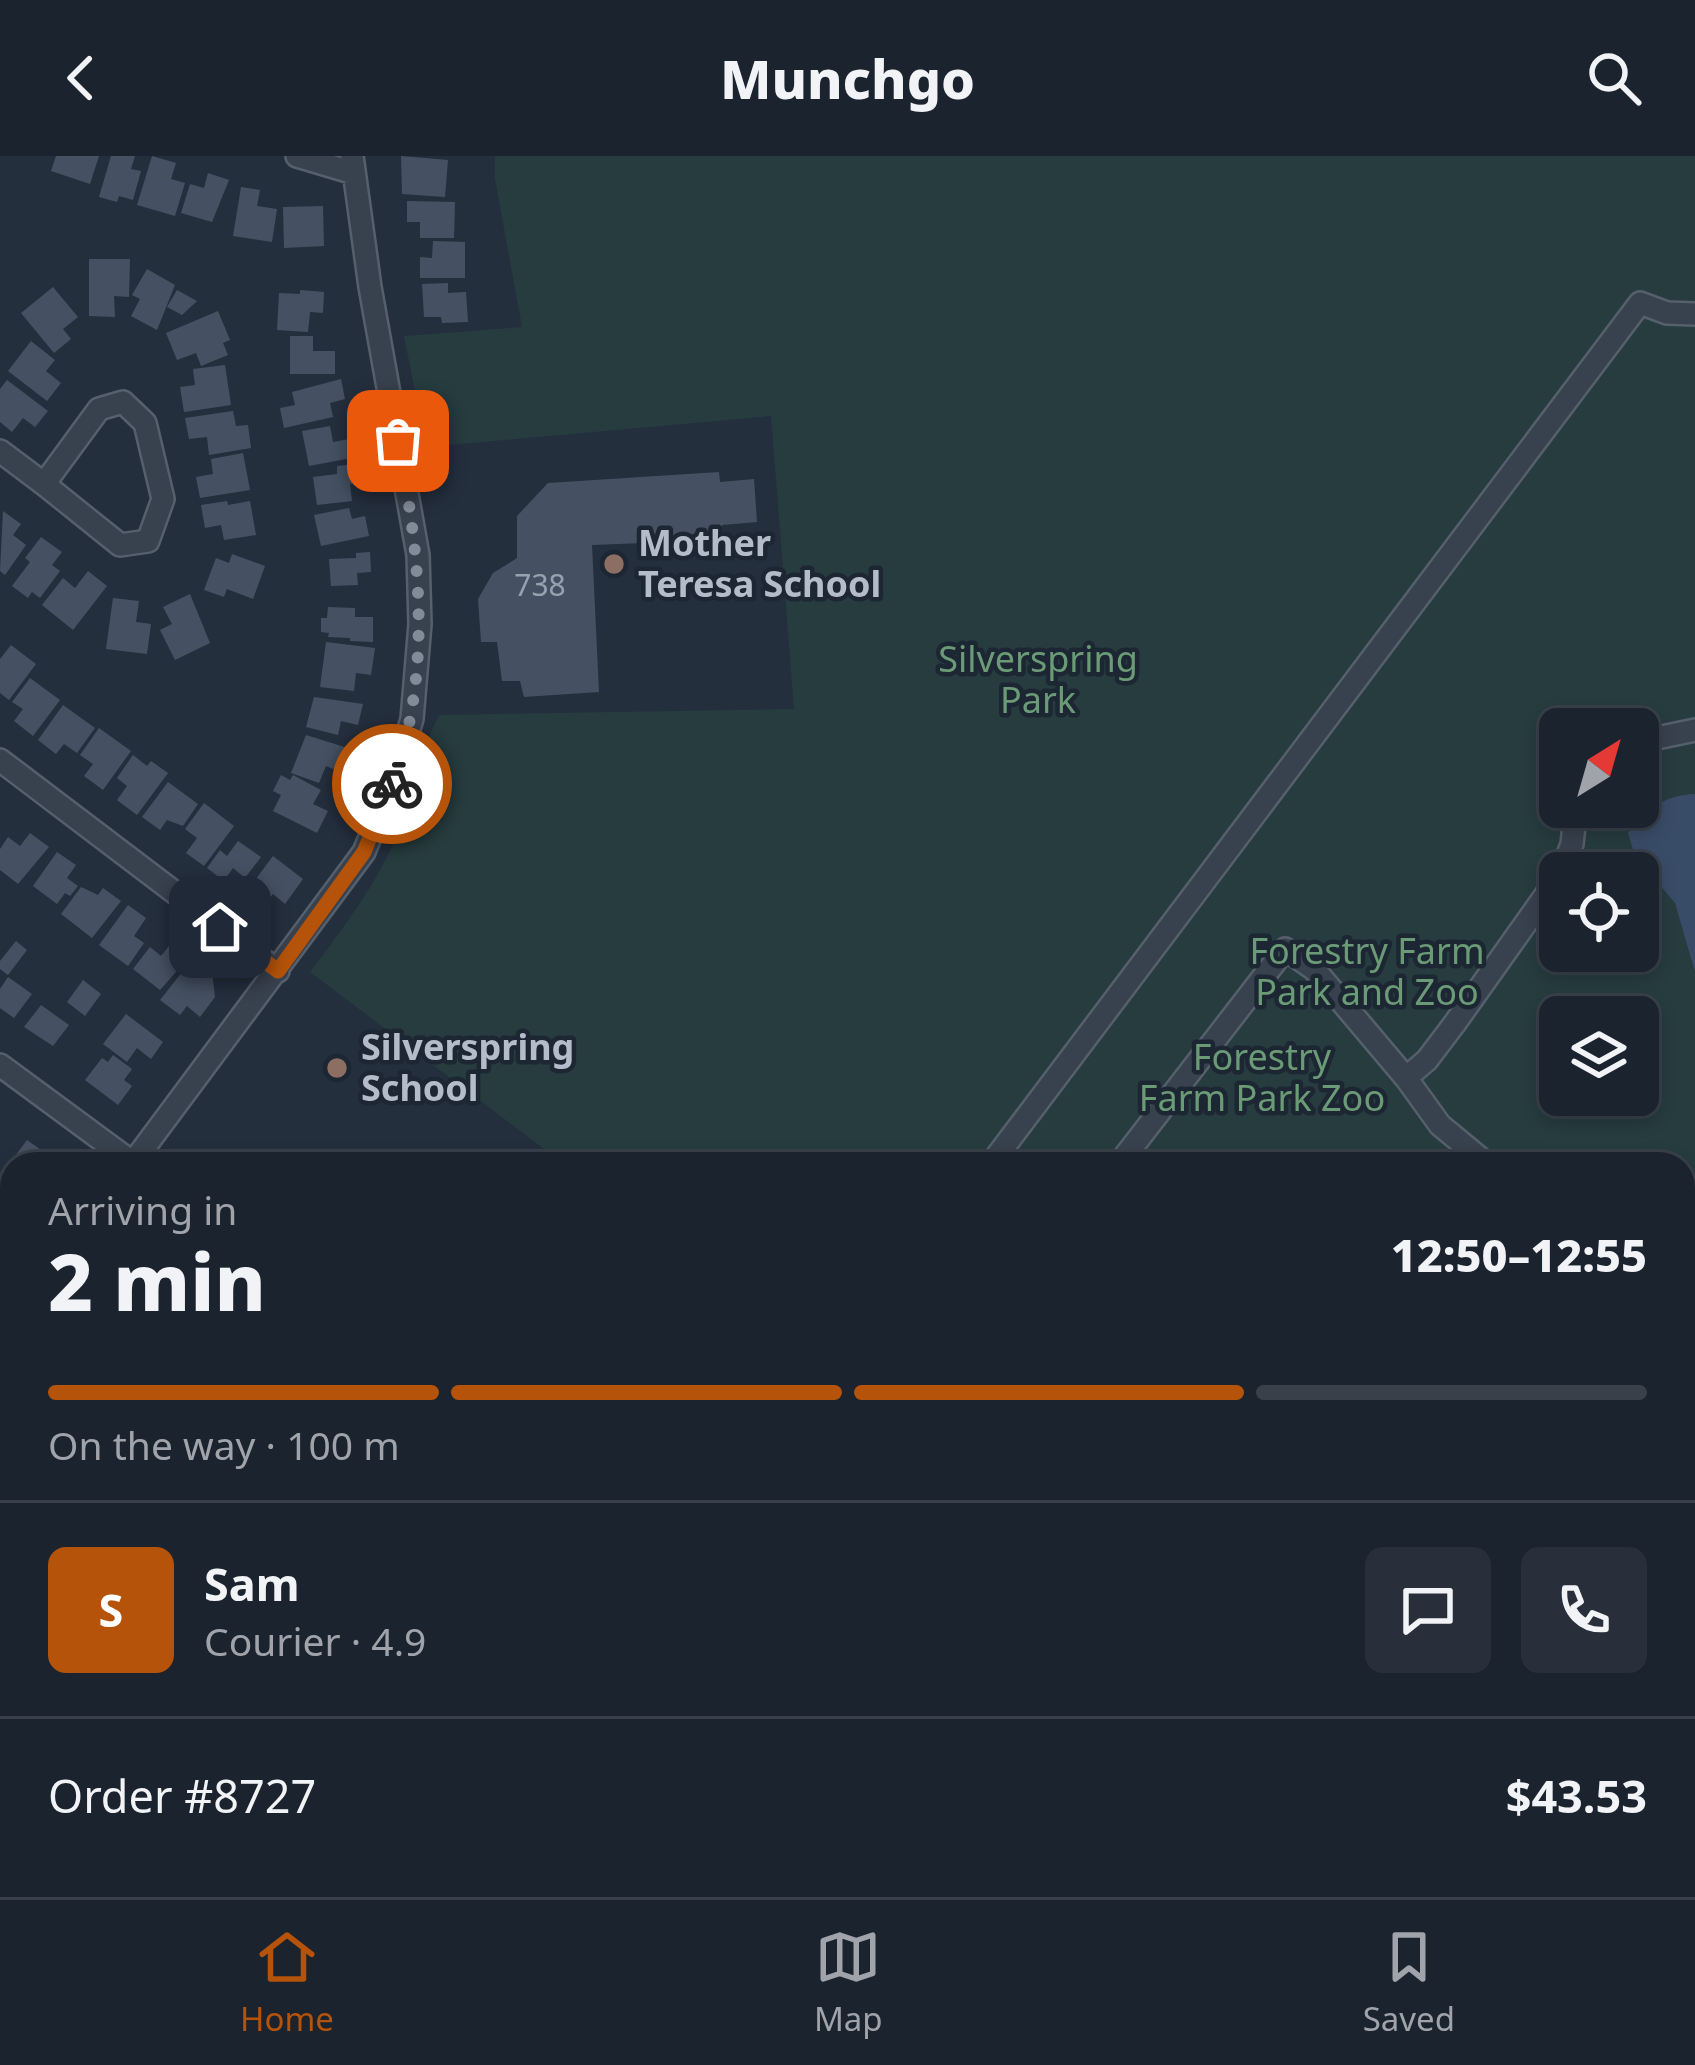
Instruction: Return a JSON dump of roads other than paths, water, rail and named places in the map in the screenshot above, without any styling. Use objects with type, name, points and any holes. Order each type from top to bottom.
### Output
[{"type":"street","points":[[140,1152],[364,852],[394,779],[416,693],[418,555],[353,164],[298,156]]},
{"type":"street","points":[[1000,1152],[1640,303],[1667,313],[1695,314]]},
{"type":"street","points":[[0,451],[120,545],[148,541],[163,499],[145,423],[123,402],[99,409],[44,484]]},
{"type":"street","points":[[1659,738],[1695,730]]},
{"type":"street","points":[[0,760],[278,971]]},
{"type":"street","points":[[1406,1078],[1456,1023],[1539,904]]},
{"type":"street","points":[[1128,1152],[1285,949],[1314,969],[1406,1078],[1439,1125],[1472,1152]]},
{"type":"street","points":[[0,1065],[117,1152]]},
{"type":"water","points":[[1695,794],[1695,972],[1675,903],[1659,884],[1659,852],[1634,852],[1628,833],[1632,828],[1659,828],[1659,804]]},
{"type":"place","name":"Mother Teresa School","points":[[614,564]]},
{"type":"place","name":"Silverspring School","points":[[337,1068]]},
{"type":"park label","name":"Silverspring Park","points":[[1038,680]]},
{"type":"park label","name":"Forestry Farm Park and Zoo","points":[[1367,972]]},
{"type":"park label","name":"Forestry Farm Park Zoo","points":[[1262,1078]]}]
